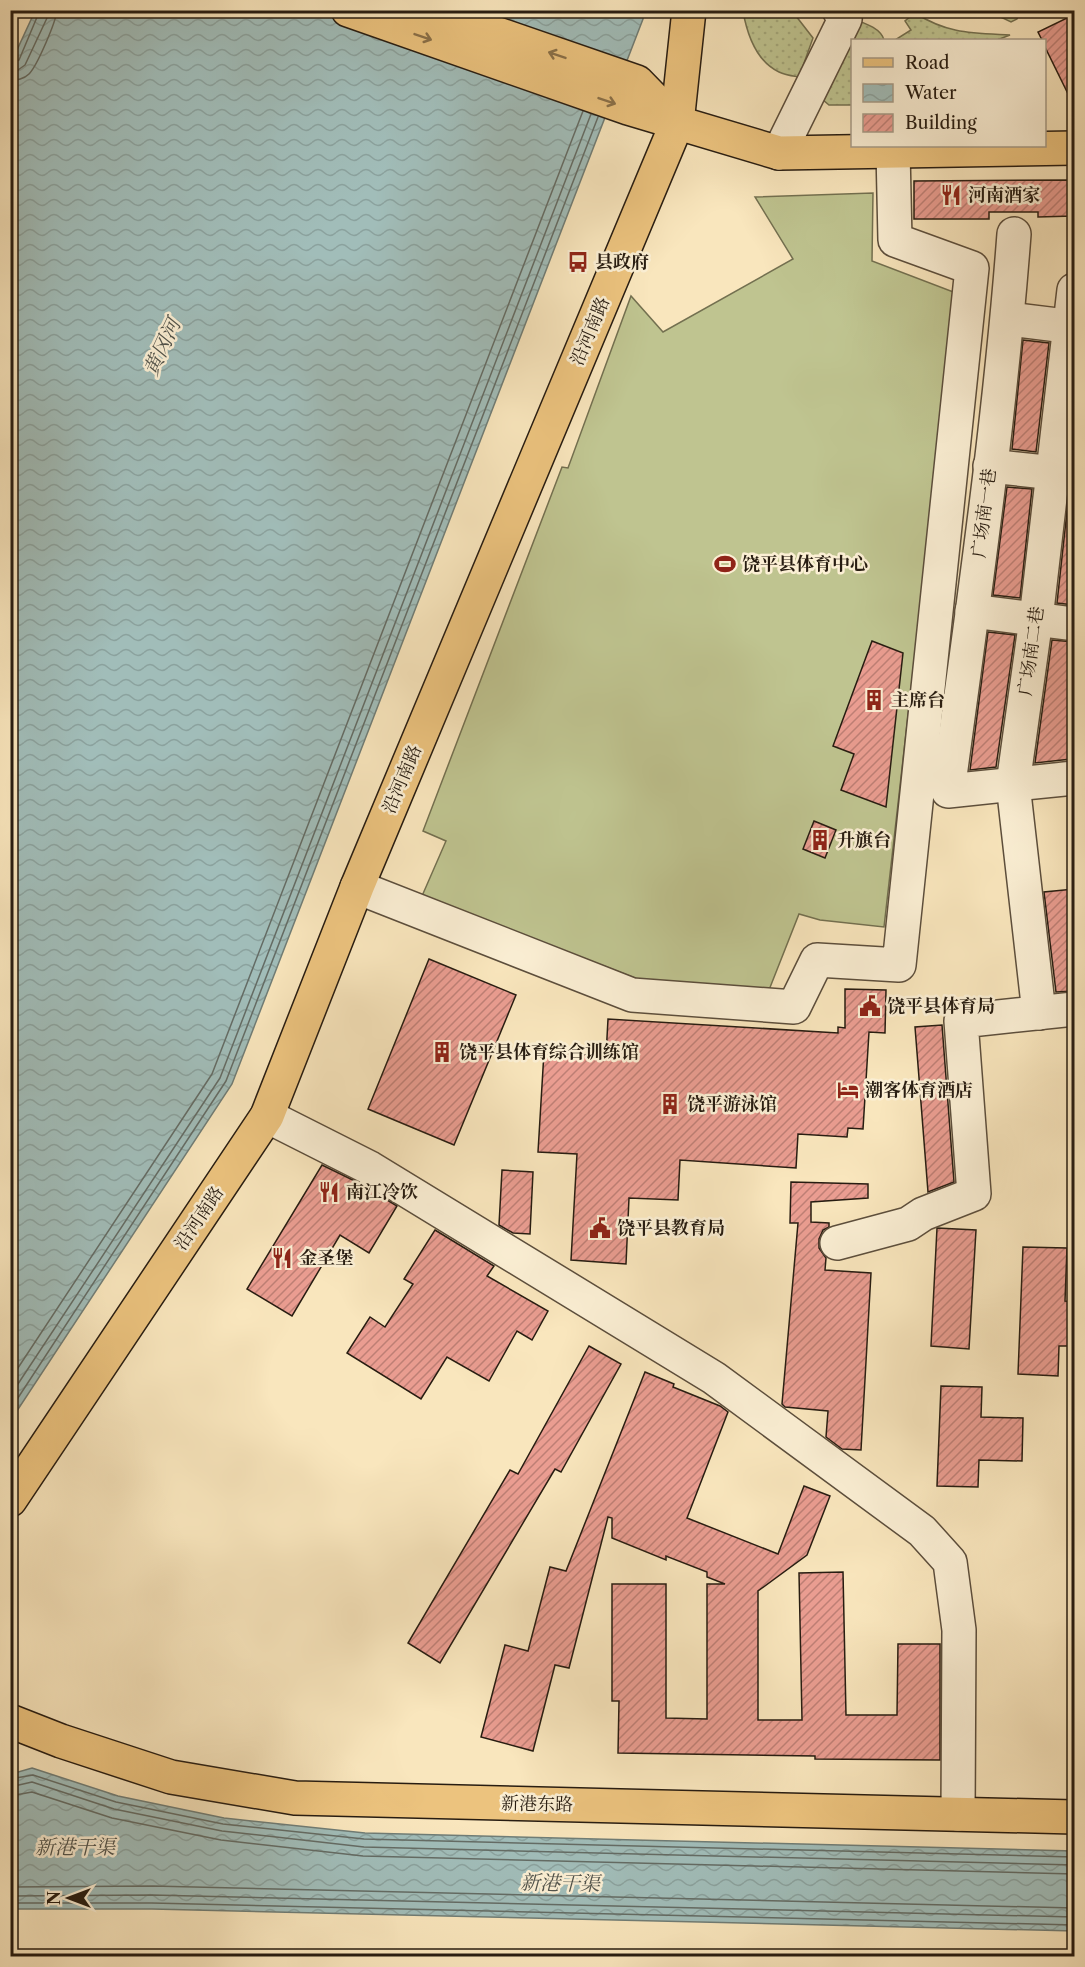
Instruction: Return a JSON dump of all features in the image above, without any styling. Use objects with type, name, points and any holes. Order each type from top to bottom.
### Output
[{"type":"main road","points":[[348,10],[628,108],[779,153],[1074,148]]},
{"type":"main road","points":[[428,10],[637,82],[677,123]]},
{"type":"main road","name":"沿河南路","points":[[10,1500],[267,1116],[357,887],[677,123],[689,10]]},
{"type":"main road","name":"新港东路","points":[[10,1721],[61,1741],[171,1777],[295,1798],[1074,1817]]},
{"type":"street","points":[[779,153],[845,19],[839,10]]},
{"type":"street","points":[[357,887],[556,953],[632,995],[794,1007],[818,960],[899,965],[972,268],[895,240],[893,151]]},
{"type":"street","name":"广场南一巷","points":[[1013,784],[948,791],[1008,319],[1014,234]]},
{"type":"street","name":"广场南二巷","points":[[1039,1013],[1013,784],[1036,619],[1064,474],[1074,290]]},
{"type":"street","points":[[1008,319],[1072,327]]},
{"type":"street","points":[[990,466],[1064,474]]},
{"type":"street","points":[[972,611],[1074,624]]},
{"type":"street","points":[[1013,784],[1074,778]]},
{"type":"street","points":[[837,1243],[908,1224],[923,1214],[974,1194],[961,1021],[1074,1009]]},
{"type":"street","points":[[267,1116],[370,1168],[714,1378],[922,1532],[950,1562],[959,1630],[958,1814]]},
{"type":"green space","points":[[743,11],[794,11],[813,38],[799,77],[779,72],[764,61],[750,38]]},
{"type":"green space","points":[[988,11],[1020,11],[1017,19],[1011,22]]},
{"type":"green space","points":[[915,13],[950,29],[1010,35],[1000,39],[897,39],[911,30],[905,21]]},
{"type":"green space","points":[[856,20],[877,30],[884,39],[851,39],[851,105],[829,105],[822,99]]},
{"type":"green space","name":"饶平县体育中心","points":[[873,193],[872,261],[956,293],[884,927],[820,920],[799,914],[769,990],[640,980],[422,896],[446,841],[423,831],[562,467],[568,468],[631,296],[663,332],[793,259],[755,197]]},
{"type":"water","name":"黄冈河","points":[[35,11],[644,11],[643,19],[232,1084],[11,1420],[11,63]]},
{"type":"water","name":"新港干渠","points":[[32,1768],[118,1796],[224,1818],[365,1833],[1074,1851],[1074,1931],[152,1909],[11,1909],[11,1774]]},
{"type":"building","points":[[1069,17],[1074,28],[1074,106],[1046,49],[1046,39],[1042,39],[1038,32]]},
{"type":"building","points":[[1072,180],[1073,216],[1038,217],[1038,212],[989,212],[989,219],[914,219],[914,181]]},
{"type":"building","points":[[1023,340],[1049,343],[1036,452],[1012,449]]},
{"type":"building","points":[[1007,487],[1032,489],[1020,598],[993,595]]},
{"type":"building","points":[[1069,493],[1074,493],[1074,605],[1057,603]]},
{"type":"building","points":[[988,632],[1015,635],[996,767],[970,770]]},
{"type":"building","points":[[1052,640],[1074,642],[1074,730],[1071,759],[1035,763]]},
{"type":"building","name":"主席台","points":[[872,641],[903,653],[886,807],[841,790],[854,754],[833,746]]},
{"type":"building","name":"升旗台","points":[[814,821],[836,830],[825,858],[803,849]]},
{"type":"building","points":[[1074,889],[1074,991],[1056,992],[1044,892]]},
{"type":"building","name":"饶平县体育综合训练馆","points":[[429,959],[516,995],[454,1145],[368,1109]]},
{"type":"building","name":"饶平游泳馆","points":[[845,989],[886,990],[885,1033],[869,1032],[863,1129],[848,1128],[847,1137],[798,1134],[796,1168],[680,1160],[678,1200],[629,1198],[626,1264],[571,1260],[577,1154],[538,1152],[544,1052],[606,1056],[608,1019],[838,1033],[838,1027],[845,1028]]},
{"type":"building","points":[[942,1025],[954,1182],[928,1192],[915,1027]]},
{"type":"building","points":[[322,1165],[361,1184],[397,1206],[369,1253],[340,1235],[292,1316],[247,1289]]},
{"type":"building","points":[[502,1170],[533,1172],[530,1234],[513,1233],[499,1225]]},
{"type":"building","points":[[791,1182],[868,1184],[868,1198],[811,1202],[811,1222],[829,1223],[829,1227],[823,1230],[819,1239],[819,1248],[826,1258],[825,1270],[871,1273],[861,1450],[842,1449],[826,1437],[828,1411],[785,1407],[782,1404],[798,1223],[790,1223]]},
{"type":"building","points":[[937,1228],[976,1230],[969,1349],[931,1346]]},
{"type":"building","points":[[435,1230],[494,1266],[487,1276],[548,1311],[532,1340],[517,1331],[489,1381],[447,1357],[421,1399],[347,1353],[370,1317],[385,1327],[413,1284],[404,1279]]},
{"type":"building","points":[[1023,1247],[1067,1248],[1065,1301],[1074,1302],[1074,1346],[1059,1346],[1058,1376],[1018,1374]]},
{"type":"building","points":[[589,1346],[621,1364],[561,1472],[555,1469],[440,1663],[408,1643],[510,1470],[518,1474]]},
{"type":"building","points":[[645,1372],[674,1384],[673,1387],[720,1406],[728,1412],[687,1518],[778,1554],[804,1486],[830,1496],[807,1555],[758,1591],[758,1720],[802,1720],[799,1573],[843,1572],[846,1715],[897,1715],[898,1644],[940,1644],[940,1760],[618,1753],[619,1701],[612,1701],[612,1584],[666,1584],[666,1718],[707,1719],[707,1584],[725,1584],[707,1577],[707,1572],[666,1556],[666,1560],[612,1538],[612,1518],[608,1517],[569,1668],[555,1665],[533,1751],[481,1737],[505,1645],[528,1651],[550,1567],[566,1571]]},
{"type":"building","points":[[941,1386],[982,1387],[981,1417],[1023,1418],[1022,1461],[979,1460],[978,1487],[937,1486]]},
{"type":"place","name":"河南酒家","points":[[951,195]]},
{"type":"place","name":"县政府","points":[[578,262]]},
{"type":"place","name":"饶平县体育中心","points":[[725,564]]},
{"type":"place","name":"主席台","points":[[874,700]]},
{"type":"place","name":"升旗台","points":[[820,840]]},
{"type":"place","name":"饶平县体育局","points":[[870,1006]]},
{"type":"place","name":"饶平县体育综合训练馆","points":[[442,1052]]},
{"type":"place","name":"潮客体育酒店","points":[[848,1090]]},
{"type":"place","name":"饶平游泳馆","points":[[670,1104]]},
{"type":"place","name":"南江冷饮","points":[[329,1192]]},
{"type":"place","name":"饶平县教育局","points":[[600,1228]]},
{"type":"place","name":"金圣堡","points":[[282,1258]]}]
